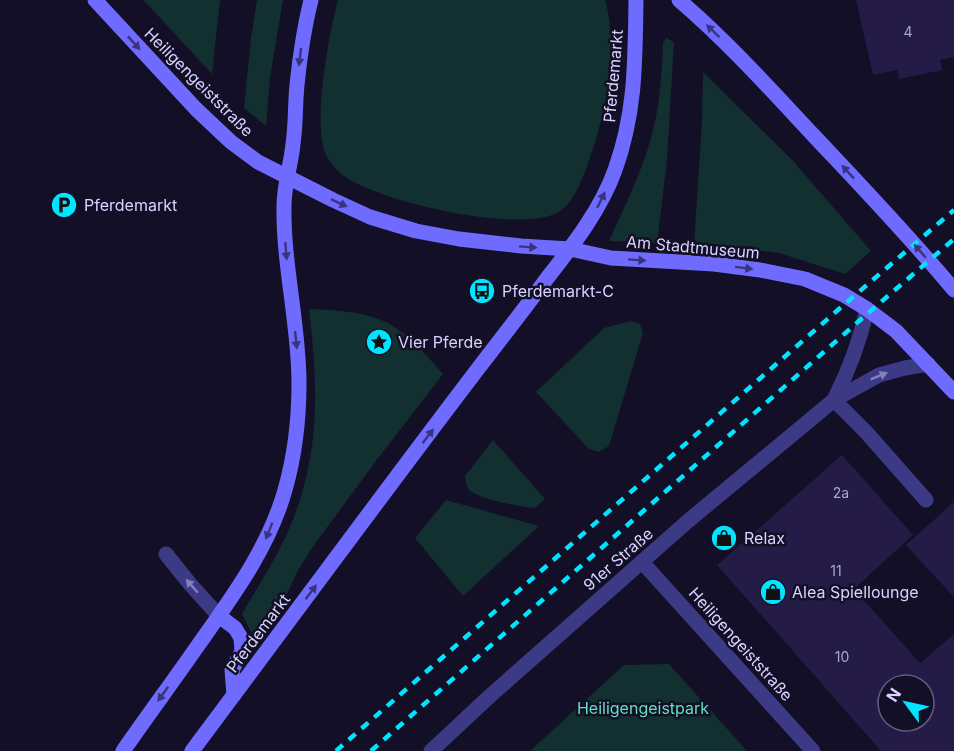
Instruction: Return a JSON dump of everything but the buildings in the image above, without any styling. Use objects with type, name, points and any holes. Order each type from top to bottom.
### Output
[{"type":"street","name":"Heiligengeiststraße","points":[[95,0],[196,109],[231,142],[258,162],[287,177]]},
{"type":"street","points":[[123,751],[219,616],[254,562],[266,540],[284,493],[296,441],[299,381],[284,206],[293,144],[301,52],[311,0]]},
{"type":"street","name":"Pferdemarkt","points":[[192,751],[570,249],[596,209],[615,172],[627,131],[633,97],[636,0]]},
{"type":"street","points":[[679,0],[766,84],[888,214],[954,290]]},
{"type":"street","points":[[287,177],[370,217],[416,231],[479,242],[570,249]]},
{"type":"street","name":"Am Stadtmuseum","points":[[570,249],[611,258],[714,264],[805,279],[844,295],[867,309],[896,332],[954,392]]},
{"type":"street","name":"91er Straße","points":[[834,400],[854,356],[867,309]]},
{"type":"street","name":"91er Straße","points":[[430,751],[688,521],[834,400],[879,375],[928,364]]},
{"type":"street","points":[[834,400],[866,432],[926,500]]},
{"type":"street","points":[[166,554],[190,584],[219,616],[236,628],[242,638],[242,651],[232,670],[234,695]]},
{"type":"street","name":"Heiligengeiststraße","points":[[642,562],[813,751]]},
{"type":"green space","points":[[143,0],[220,0],[212,74],[150,7]]},
{"type":"green space","points":[[257,0],[283,0],[270,78],[266,126],[244,108]]},
{"type":"green space","points":[[338,0],[605,0],[611,41],[604,108],[586,169],[569,202],[560,211],[542,218],[516,220],[484,217],[450,212],[384,195],[358,184],[339,172],[327,157],[321,124],[326,56]]},
{"type":"green space","points":[[666,38],[674,42],[667,160],[657,243],[609,241],[635,183],[652,135],[659,96],[663,43]]},
{"type":"green space","points":[[703,72],[794,162],[871,251],[845,274],[779,253],[694,245]]},
{"type":"green space","points":[[309,309],[360,314],[388,323],[411,340],[443,374],[314,545],[298,570],[267,634],[255,649],[252,645],[252,634],[242,614],[289,530],[304,487],[310,455],[315,391]]},
{"type":"green space","points":[[630,321],[640,324],[643,333],[609,446],[599,452],[589,449],[536,392],[604,328]]},
{"type":"green space","points":[[493,440],[545,499],[535,508],[490,499],[469,490],[465,476]]},
{"type":"green space","points":[[446,500],[539,526],[463,596],[415,538]]},
{"type":"green space","name":"Heiligengeistpark","points":[[669,664],[747,751],[530,751],[624,665]]},
{"type":"railway","points":[[336,751],[954,210]]},
{"type":"railway","points":[[371,751],[954,239]]},
{"type":"place","name":"Pferdemarkt","points":[[64,205]]},
{"type":"place","name":"Pferdemarkt-C","points":[[482,291]]},
{"type":"place","name":"Vier Pferde","points":[[379,342]]},
{"type":"place","name":"Relax","points":[[724,538]]},
{"type":"place","name":"Alea Spiellounge","points":[[773,592]]}]
